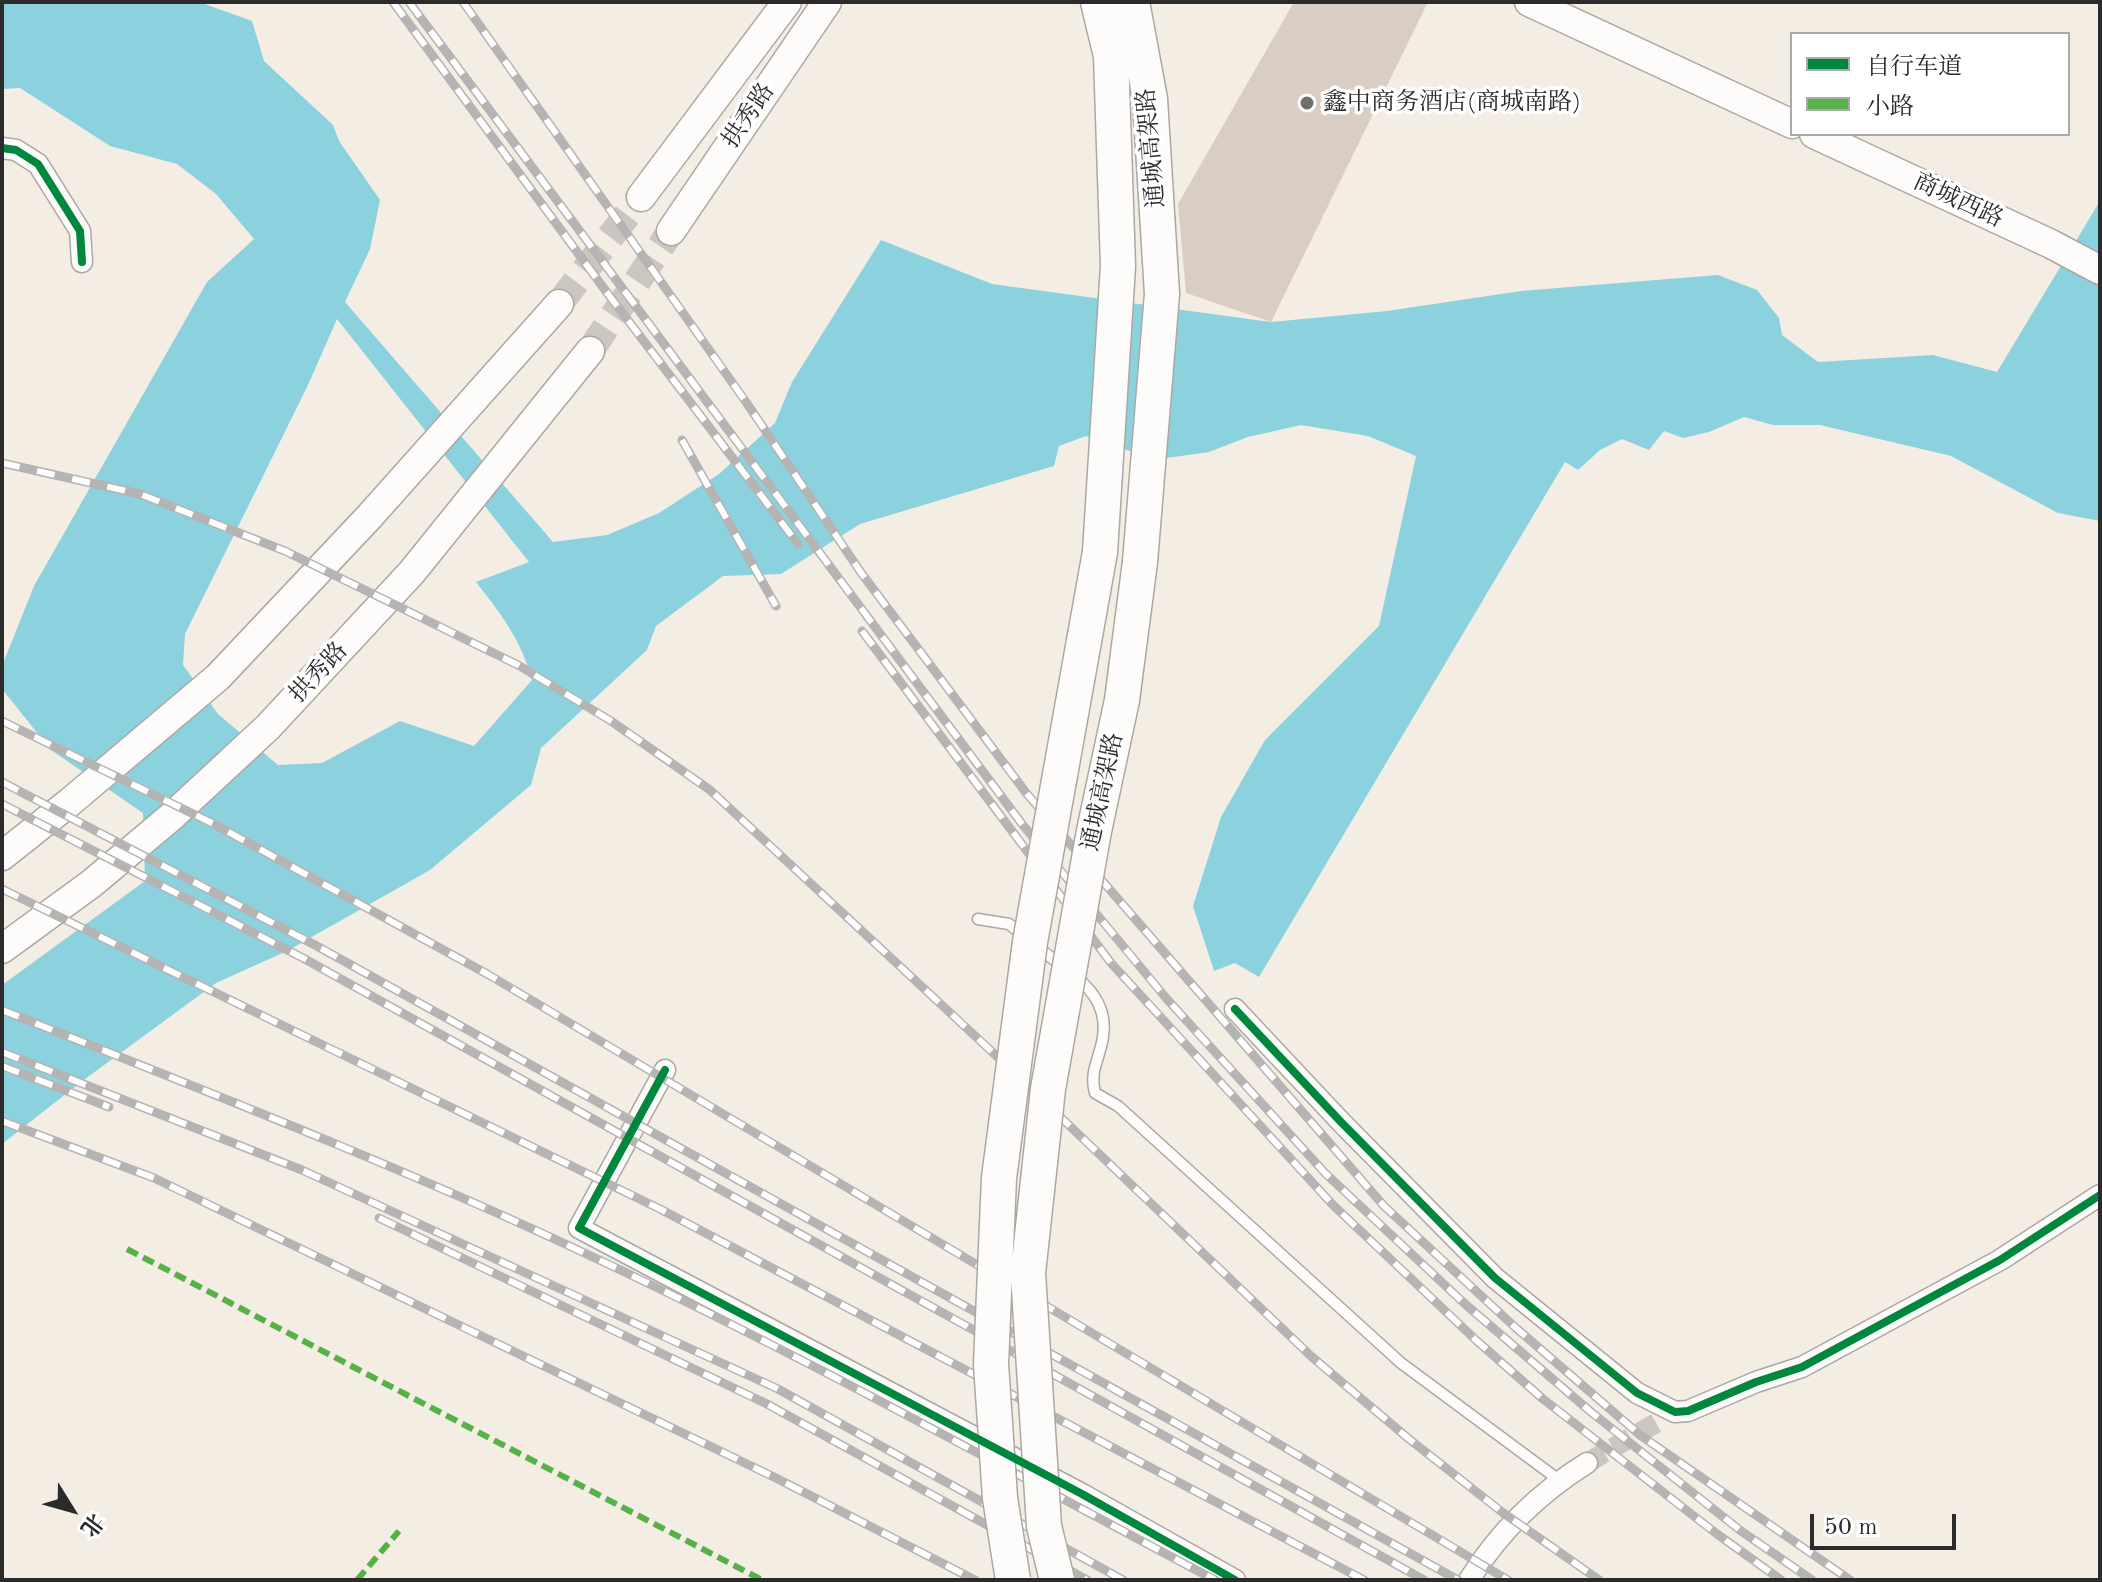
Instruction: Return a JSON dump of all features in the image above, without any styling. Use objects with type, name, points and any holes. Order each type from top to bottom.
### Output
[{"type":"highway","name":"通城高架路","points":[[1013,1580],[1000,1498],[991,1364],[999,1178],[1030,942],[1100,552],[1118,266],[1111,56],[1098,2]]},
{"type":"highway","name":"通城高架路","points":[[1057,1580],[1044,1526],[1028,1273],[1048,1089],[1094,831],[1122,700],[1140,562],[1162,294],[1150,99],[1132,2]]},
{"type":"main road","name":"拱秀路","points":[[641,197],[787,2]]},
{"type":"main road","name":"拱秀路","points":[[671,231],[827,2]]},
{"type":"main road","points":[[1529,2],[1790,123]]},
{"type":"main road","name":"商城西路","points":[[1818,136],[2051,244],[2100,270]]},
{"type":"main road","points":[[2,856],[218,677],[369,517],[559,304]]},
{"type":"main road","name":"拱秀路","points":[[2,949],[91,884],[171,817],[268,727],[412,572],[590,351]]},
{"type":"street","points":[[2,148],[16,150],[38,164],[80,231],[82,262]]},
{"type":"street","points":[[1235,1009],[1495,1278],[1637,1393],[1675,1412]]},
{"type":"street","points":[[665,1070],[579,1228],[1082,1494],[1235,1580]]},
{"type":"street","points":[[1656,1423],[1675,1412],[1688,1411],[1756,1382],[1802,1367],[2000,1260],[2100,1195]]},
{"type":"street","points":[[1469,1580],[1490,1546],[1559,1480],[1587,1463]]},
{"type":"lane","points":[[978,919],[1009,924],[1088,986],[1099,1000],[1104,1035],[1091,1078],[1095,1093],[1118,1106],[1401,1363],[1559,1480]]},
{"type":"water","points":[[2,2],[199,2],[252,21],[264,61],[333,125],[339,141],[380,200],[370,249],[345,302],[553,542],[607,535],[659,513],[719,474],[775,423],[792,382],[881,240],[992,284],[1271,322],[1387,311],[1521,291],[1718,275],[1757,290],[1779,318],[1782,335],[1818,362],[1933,355],[1997,372],[2100,201],[2100,521],[2058,513],[1951,456],[1820,425],[1773,425],[1744,417],[1709,432],[1683,438],[1664,431],[1649,450],[1622,439],[1600,450],[1578,470],[1565,462],[1259,977],[1235,963],[1214,971],[1193,906],[1221,817],[1265,740],[1379,626],[1416,456],[1368,436],[1301,425],[1248,437],[1209,452],[1160,459],[1086,436],[1059,446],[1054,466],[860,524],[781,574],[723,576],[656,626],[647,650],[541,748],[531,785],[430,870],[287,951],[216,983],[2,1144],[2,985],[145,881],[143,813],[51,750],[2,689],[2,666],[34,586],[207,282],[254,239],[216,194],[177,164],[110,146],[20,88],[2,89]],"holes":[[[337,319],[529,562],[476,582],[516,640],[532,680],[474,746],[400,721],[322,763],[278,765],[218,714],[183,665],[185,634],[308,385]]]},
{"type":"building","name":"鑫中商务酒店(商城南路)","points":[[1294,2],[1428,2],[1271,322],[1186,293],[1178,204]]},
{"type":"tunnel","points":[[559,304],[641,197]]},
{"type":"tunnel","points":[[590,351],[671,231]]},
{"type":"tunnel","points":[[1587,1463],[1656,1423]]},
{"type":"railway","points":[[393,2],[611,298],[798,544]]},
{"type":"railway","points":[[409,2],[1022,824],[1166,998],[1325,1173],[1465,1304],[1591,1412],[1741,1531],[1812,1580]]},
{"type":"railway","points":[[463,2],[746,402],[862,574],[1027,794],[1384,1206],[1516,1328],[1640,1435],[1850,1580]]},
{"type":"railway","points":[[682,440],[776,606]]},
{"type":"railway","points":[[2,463],[140,494],[285,551],[518,665],[611,721],[710,790],[988,1048],[1312,1357],[1502,1512],[1599,1580]]},
{"type":"railway","points":[[862,631],[1111,963],[1333,1205],[1543,1399],[1781,1580]]},
{"type":"railway","points":[[2,721],[214,824],[489,975],[1508,1580]]},
{"type":"railway","points":[[2,782],[315,945],[1458,1580]]},
{"type":"railway","points":[[2,804],[303,958],[1424,1580]]},
{"type":"railway","points":[[2,889],[660,1209],[1364,1580]]},
{"type":"railway","points":[[2,1010],[373,1160],[593,1257],[828,1374],[1215,1580]]},
{"type":"railway","points":[[2,1052],[302,1170],[778,1389],[1123,1580]]},
{"type":"railway","points":[[2,1066],[109,1107]]},
{"type":"railway","points":[[2,1121],[154,1178],[776,1478],[975,1580]]},
{"type":"railway","points":[[379,1218],[767,1404],[1087,1580]]},
{"type":"marked path","points":[[127,1249],[762,1580]]},
{"type":"marked path","points":[[357,1580],[399,1531]]},
{"type":"cycle path","points":[[2,148],[16,150],[38,164],[80,231],[82,262]]},
{"type":"cycle path","points":[[1235,1009],[1495,1278],[1637,1393],[1675,1412],[1688,1411],[1756,1382],[1802,1367],[2000,1260],[2100,1195]]},
{"type":"cycle path","points":[[665,1070],[579,1228],[1082,1494],[1235,1580]]},
{"type":"place","name":"鑫中商务酒店(商城南路)","points":[[1307,103]]}]
